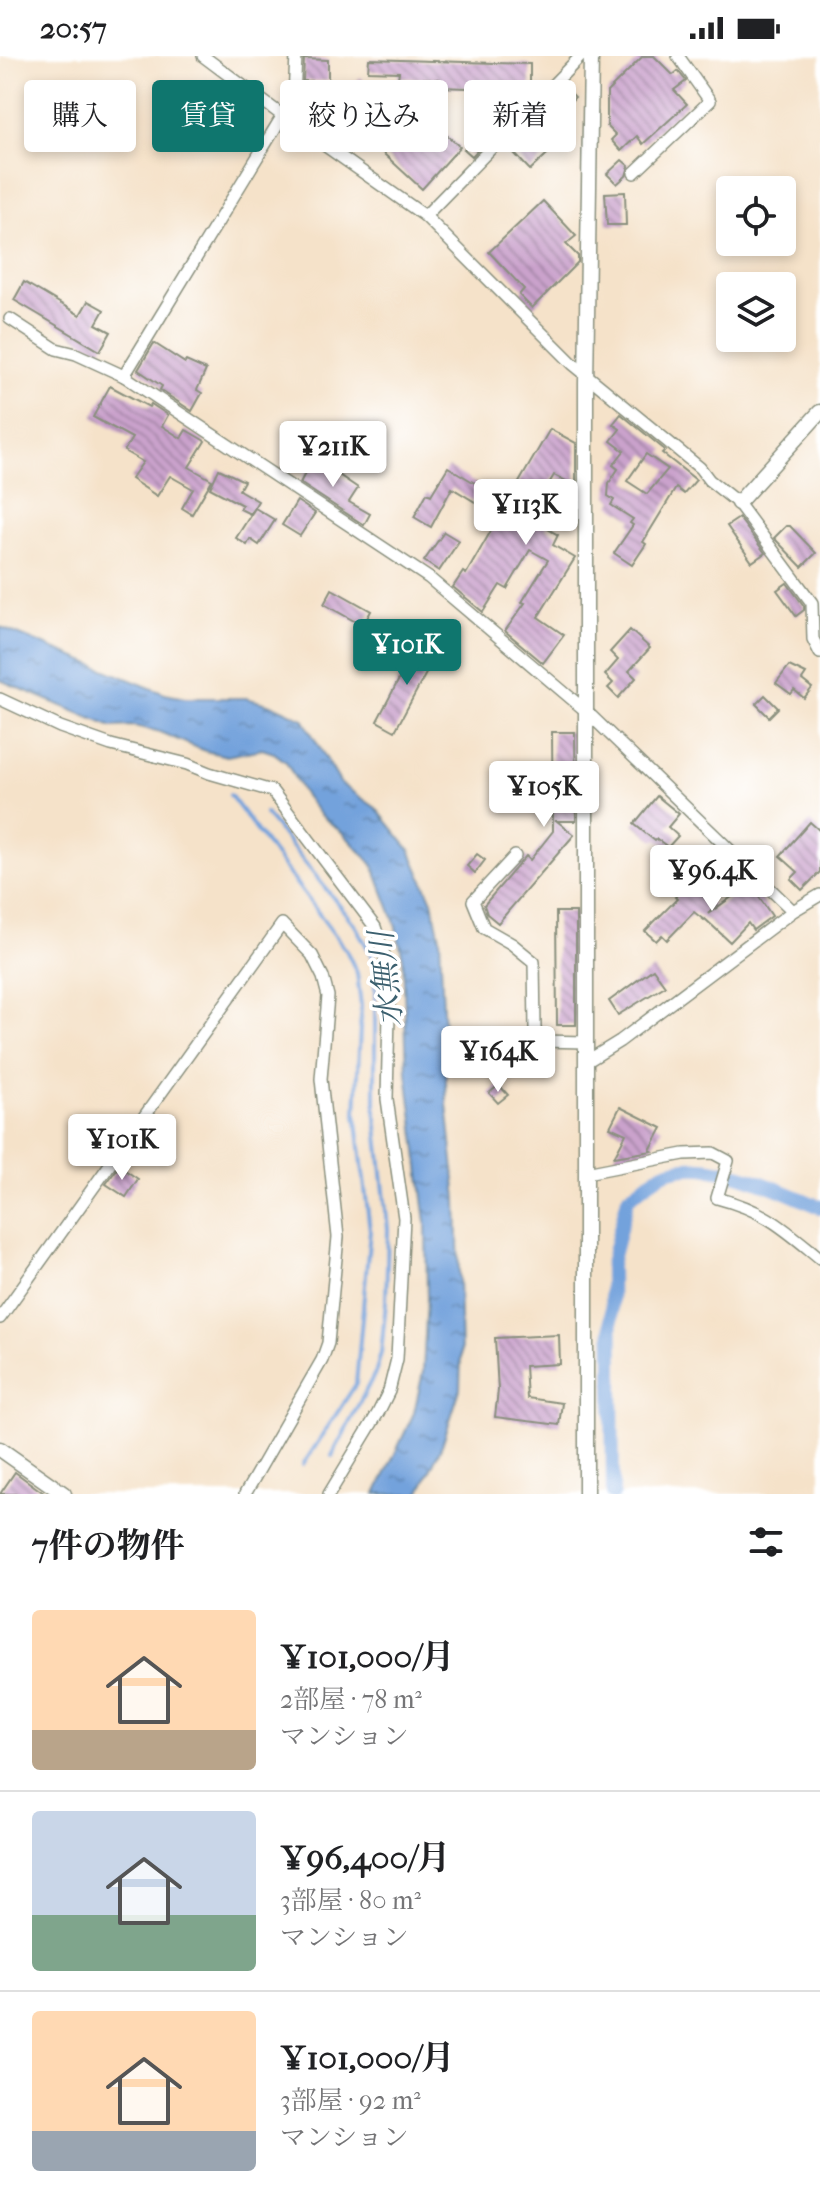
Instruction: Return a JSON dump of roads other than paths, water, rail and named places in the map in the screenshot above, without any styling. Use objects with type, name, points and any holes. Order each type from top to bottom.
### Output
[{"type":"street","points":[[203,56],[280,114]]},
{"type":"street","points":[[295,80],[296,56]]},
{"type":"street","points":[[425,216],[581,56]]},
{"type":"street","points":[[586,1494],[587,376],[591,56]]},
{"type":"street","points":[[634,173],[710,101],[678,56]]},
{"type":"street","points":[[124,376],[280,121]]},
{"type":"street","points":[[334,152],[425,216],[587,376],[738,503],[812,603],[813,639],[820,653]]},
{"type":"street","points":[[10,319],[56,349],[76,354],[124,376],[429,578],[586,711],[793,911]]},
{"type":"street","points":[[738,503],[820,412]]},
{"type":"street","points":[[0,699],[60,727],[111,745],[187,764],[272,791],[375,927],[390,973],[387,1099],[404,1218],[397,1359],[389,1391],[378,1413],[329,1494]]},
{"type":"street","points":[[515,856],[473,901],[484,928],[512,944],[534,962],[535,1029],[541,1041],[586,1042]]},
{"type":"street","points":[[586,1062],[620,1041],[793,911],[820,895]]},
{"type":"street","points":[[0,1318],[282,924],[312,955],[328,996],[321,1079],[338,1237],[328,1343],[322,1360],[245,1494]]},
{"type":"street","points":[[586,1173],[684,1154],[713,1153],[728,1161],[717,1198],[752,1208],[774,1220],[820,1258]]},
{"type":"street","points":[[0,1449],[64,1494]]},
{"type":"water","points":[[0,627],[165,694],[185,698],[246,698],[275,706],[303,719],[341,784],[376,808],[410,850],[432,901],[440,938],[447,1104],[457,1199],[461,1355],[460,1389],[442,1445],[419,1494],[376,1494],[414,1413],[423,1372],[427,1298],[426,1222],[407,1073],[403,958],[395,923],[373,865],[343,833],[319,814],[286,762],[274,753],[262,749],[227,756],[205,751],[157,731],[134,726],[112,727],[0,680]]},
{"type":"waterway","name":"水無川","points":[[230,795],[346,950],[357,973],[361,1006],[356,1114],[370,1230],[356,1384],[303,1465]]},
{"type":"waterway","name":"水無川","points":[[265,813],[355,925],[375,961],[375,1108],[388,1229],[386,1302],[376,1371],[332,1456]]},
{"type":"waterway","points":[[613,1494],[611,1264],[628,1198],[664,1173],[682,1168],[702,1168],[744,1176],[820,1207]]}]
